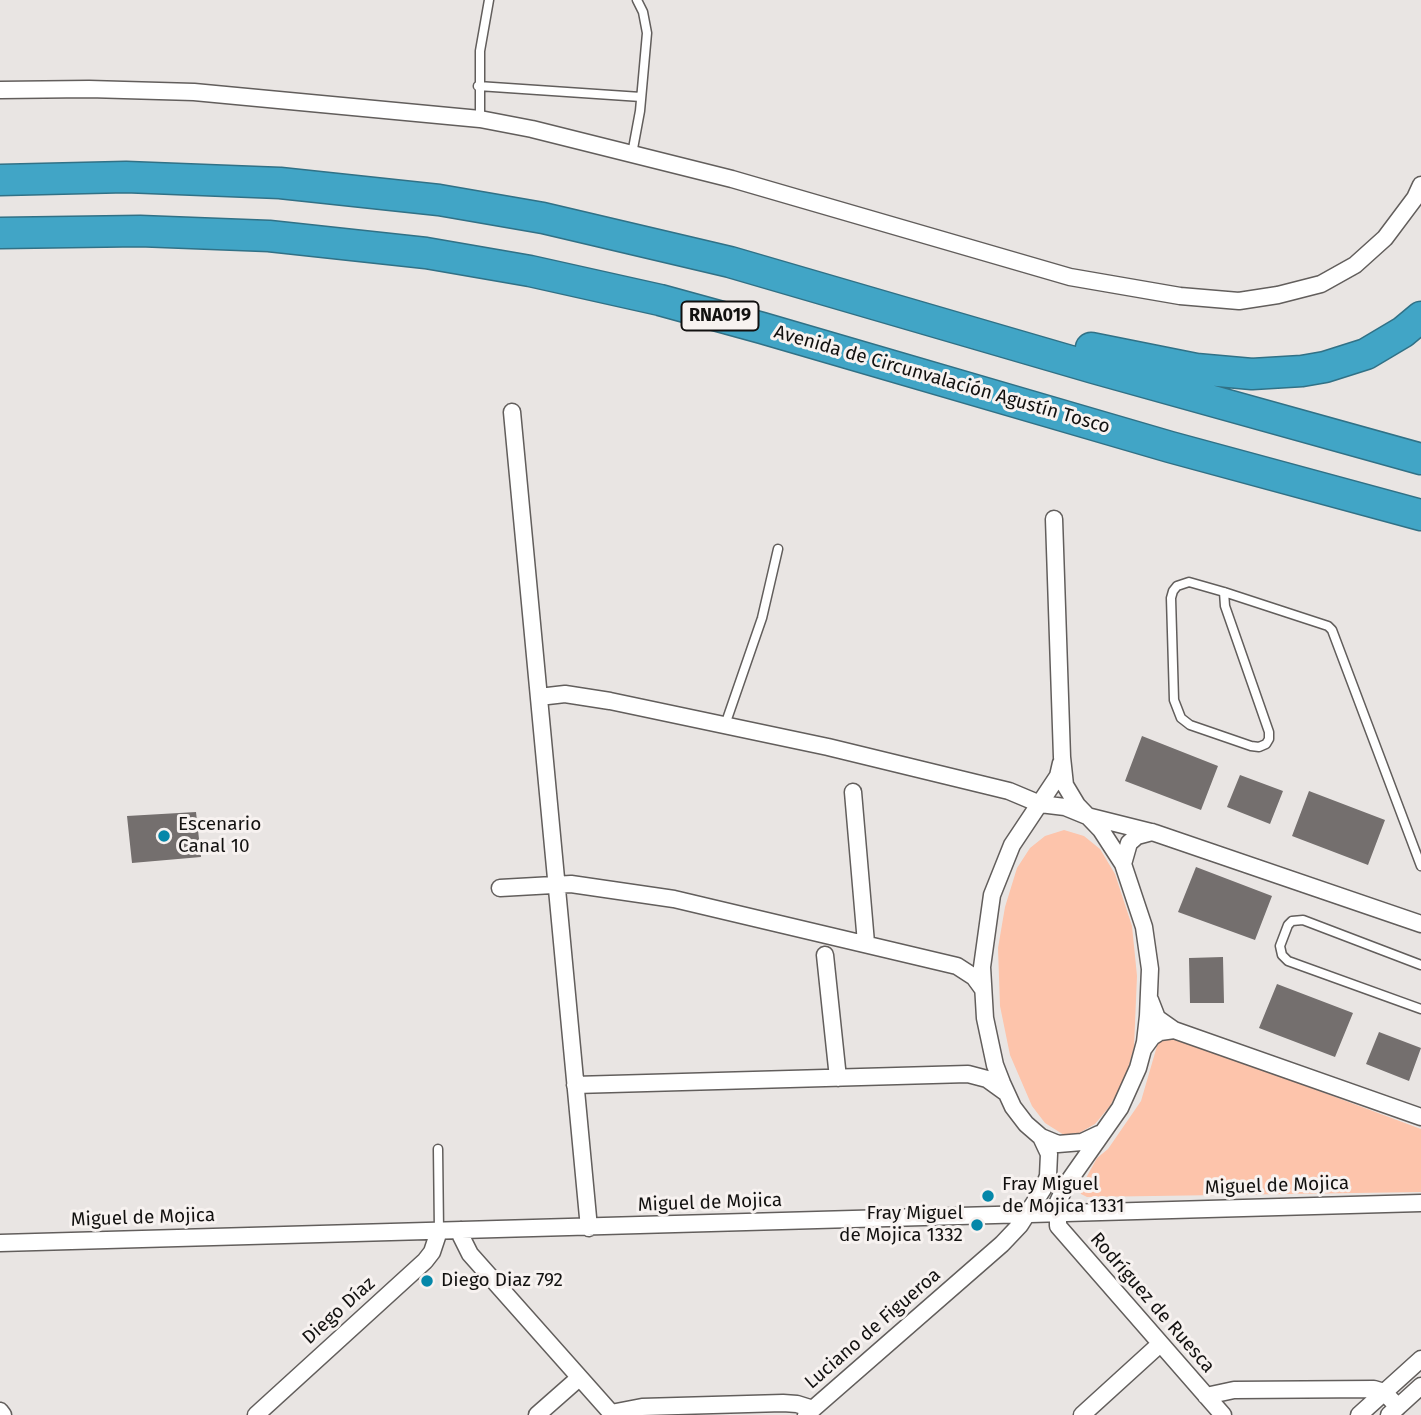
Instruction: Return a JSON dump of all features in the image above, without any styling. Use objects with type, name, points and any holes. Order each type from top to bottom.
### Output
[{"type":"highway","points":[[0,180],[69,177],[203,178],[280,183],[385,193],[543,218],[674,248],[784,278],[1421,459]]},
{"type":"highway","name":"Avenida de Circunvalación Agustín Tosco","points":[[0,233],[140,231],[269,236],[426,253],[530,271],[724,317],[1157,443],[1421,515]]},
{"type":"highway","points":[[784,278],[890,291],[1094,348],[1166,364],[1228,372],[1278,373],[1325,368],[1366,354],[1385,344],[1421,317]]},
{"type":"street","points":[[0,90],[194,92],[480,119],[532,129],[732,179],[1070,277],[1180,296],[1239,301],[1278,296],[1321,284],[1355,265],[1385,238],[1415,198],[1421,185]]},
{"type":"street","points":[[512,412],[589,1228]]},
{"type":"street","points":[[1054,519],[1065,785],[1077,805],[1107,838],[1124,864],[1144,927],[1150,969],[1143,1048],[1138,1068],[1119,1108],[1066,1185],[1058,1202],[1057,1214]]},
{"type":"street","points":[[539,698],[553,695],[578,696],[725,725],[922,769],[1009,792],[1040,804],[1065,807],[1087,816],[1155,833],[1421,924]]},
{"type":"street","points":[[1062,757],[1058,776],[1022,830],[998,876],[984,944],[982,988],[995,1065],[1006,1093],[1026,1124],[1041,1137],[1058,1144],[1082,1142],[1102,1132]]},
{"type":"street","points":[[853,792],[866,943]]},
{"type":"street","points":[[1009,792],[1023,808],[1022,830]]},
{"type":"street","points":[[1124,864],[1129,843],[1147,832],[1155,833]]},
{"type":"street","points":[[500,888],[585,885],[674,900],[957,966],[974,977],[982,988]]},
{"type":"street","points":[[957,966],[966,965],[978,957],[984,944]]},
{"type":"street","points":[[825,955],[838,1078]]},
{"type":"street","points":[[1149,997],[1157,1018],[1174,1030],[1421,1117]]},
{"type":"street","points":[[1143,1048],[1160,1032],[1174,1030]]},
{"type":"street","points":[[575,1086],[968,1074],[978,1071],[984,1065],[989,1040]]},
{"type":"street","points":[[968,1074],[987,1079],[1006,1093]]},
{"type":"street","name":"Luciano de Figueroa","points":[[810,1412],[1002,1244],[1027,1215],[1048,1176],[1049,1154],[1041,1137]]},
{"type":"street","name":"Miguel de Mojica","points":[[0,1242],[589,1228],[1421,1203]]},
{"type":"street","name":"Rodríguez de Ruesca","points":[[1057,1214],[1058,1226],[1063,1234],[1223,1415]]},
{"type":"street","points":[[461,1230],[461,1236],[470,1254],[612,1414],[642,1407],[783,1403],[810,1412]]},
{"type":"street","name":"Diego Díaz","points":[[256,1415],[425,1261],[432,1252],[439,1231]]},
{"type":"street","points":[[1082,1415],[1160,1344]]},
{"type":"street","points":[[1359,1415],[1421,1359]]},
{"type":"street","points":[[537,1415],[579,1378]]},
{"type":"street","points":[[1206,1396],[1234,1390],[1374,1389],[1384,1392],[1394,1411],[1421,1386]]},
{"type":"street","points":[[0,1411],[4,1415]]},
{"type":"lane","points":[[480,119],[480,51],[489,0]]},
{"type":"lane","points":[[632,154],[647,33],[643,12],[637,0]]},
{"type":"lane","points":[[478,86],[641,97]]},
{"type":"lane","points":[[725,725],[762,618],[778,549]]},
{"type":"lane","points":[[1224,592],[1224,606],[1269,732],[1266,744],[1259,747],[1190,725],[1181,718],[1174,700],[1171,598],[1172,591],[1177,586],[1189,583],[1224,592],[1328,626],[1332,630],[1421,866]]},
{"type":"lane","points":[[1421,954],[1419,964],[1303,920],[1292,921],[1287,925],[1280,946],[1282,955],[1288,961],[1421,1009]]},
{"type":"lane","points":[[438,1149],[439,1231]]},
{"type":"shaded area","points":[[1064,830],[1084,836],[1100,849],[1115,874],[1132,926],[1137,976],[1134,1047],[1126,1076],[1110,1106],[1095,1124],[1079,1133],[1064,1135],[1045,1123],[1032,1106],[1010,1055],[1000,1006],[998,948],[1005,907],[1017,868],[1030,848],[1045,836]]},
{"type":"shaded area","points":[[1169,1035],[1421,1129],[1421,1192],[1087,1197],[1081,1194],[1080,1189],[1097,1158],[1108,1149],[1141,1101],[1157,1046],[1161,1038]]},
{"type":"building","points":[[1142,736],[1218,766],[1201,810],[1125,781]]},
{"type":"building","points":[[1240,775],[1283,791],[1270,824],[1227,807]]},
{"type":"building","points":[[1309,791],[1385,820],[1368,865],[1292,836]]},
{"type":"building","name":"Escenario Canal 10","points":[[196,812],[201,857],[132,863],[127,816]]},
{"type":"building","points":[[1196,867],[1272,896],[1255,940],[1178,912]]},
{"type":"building","points":[[1223,957],[1224,1003],[1190,1003],[1189,958]]},
{"type":"building","points":[[1277,984],[1353,1013],[1335,1057],[1259,1028]]},
{"type":"building","points":[[1379,1032],[1421,1048],[1409,1081],[1366,1064]]},
{"type":"place","name":"Escenario Canal 10","points":[[164,836]]},
{"type":"place","name":"Fray Miguel de Mojica 1331","points":[[988,1196]]},
{"type":"place","name":"Fray Miguel de Mojica 1332","points":[[977,1225]]},
{"type":"place","name":"Diego Diaz 792","points":[[427,1281]]}]
